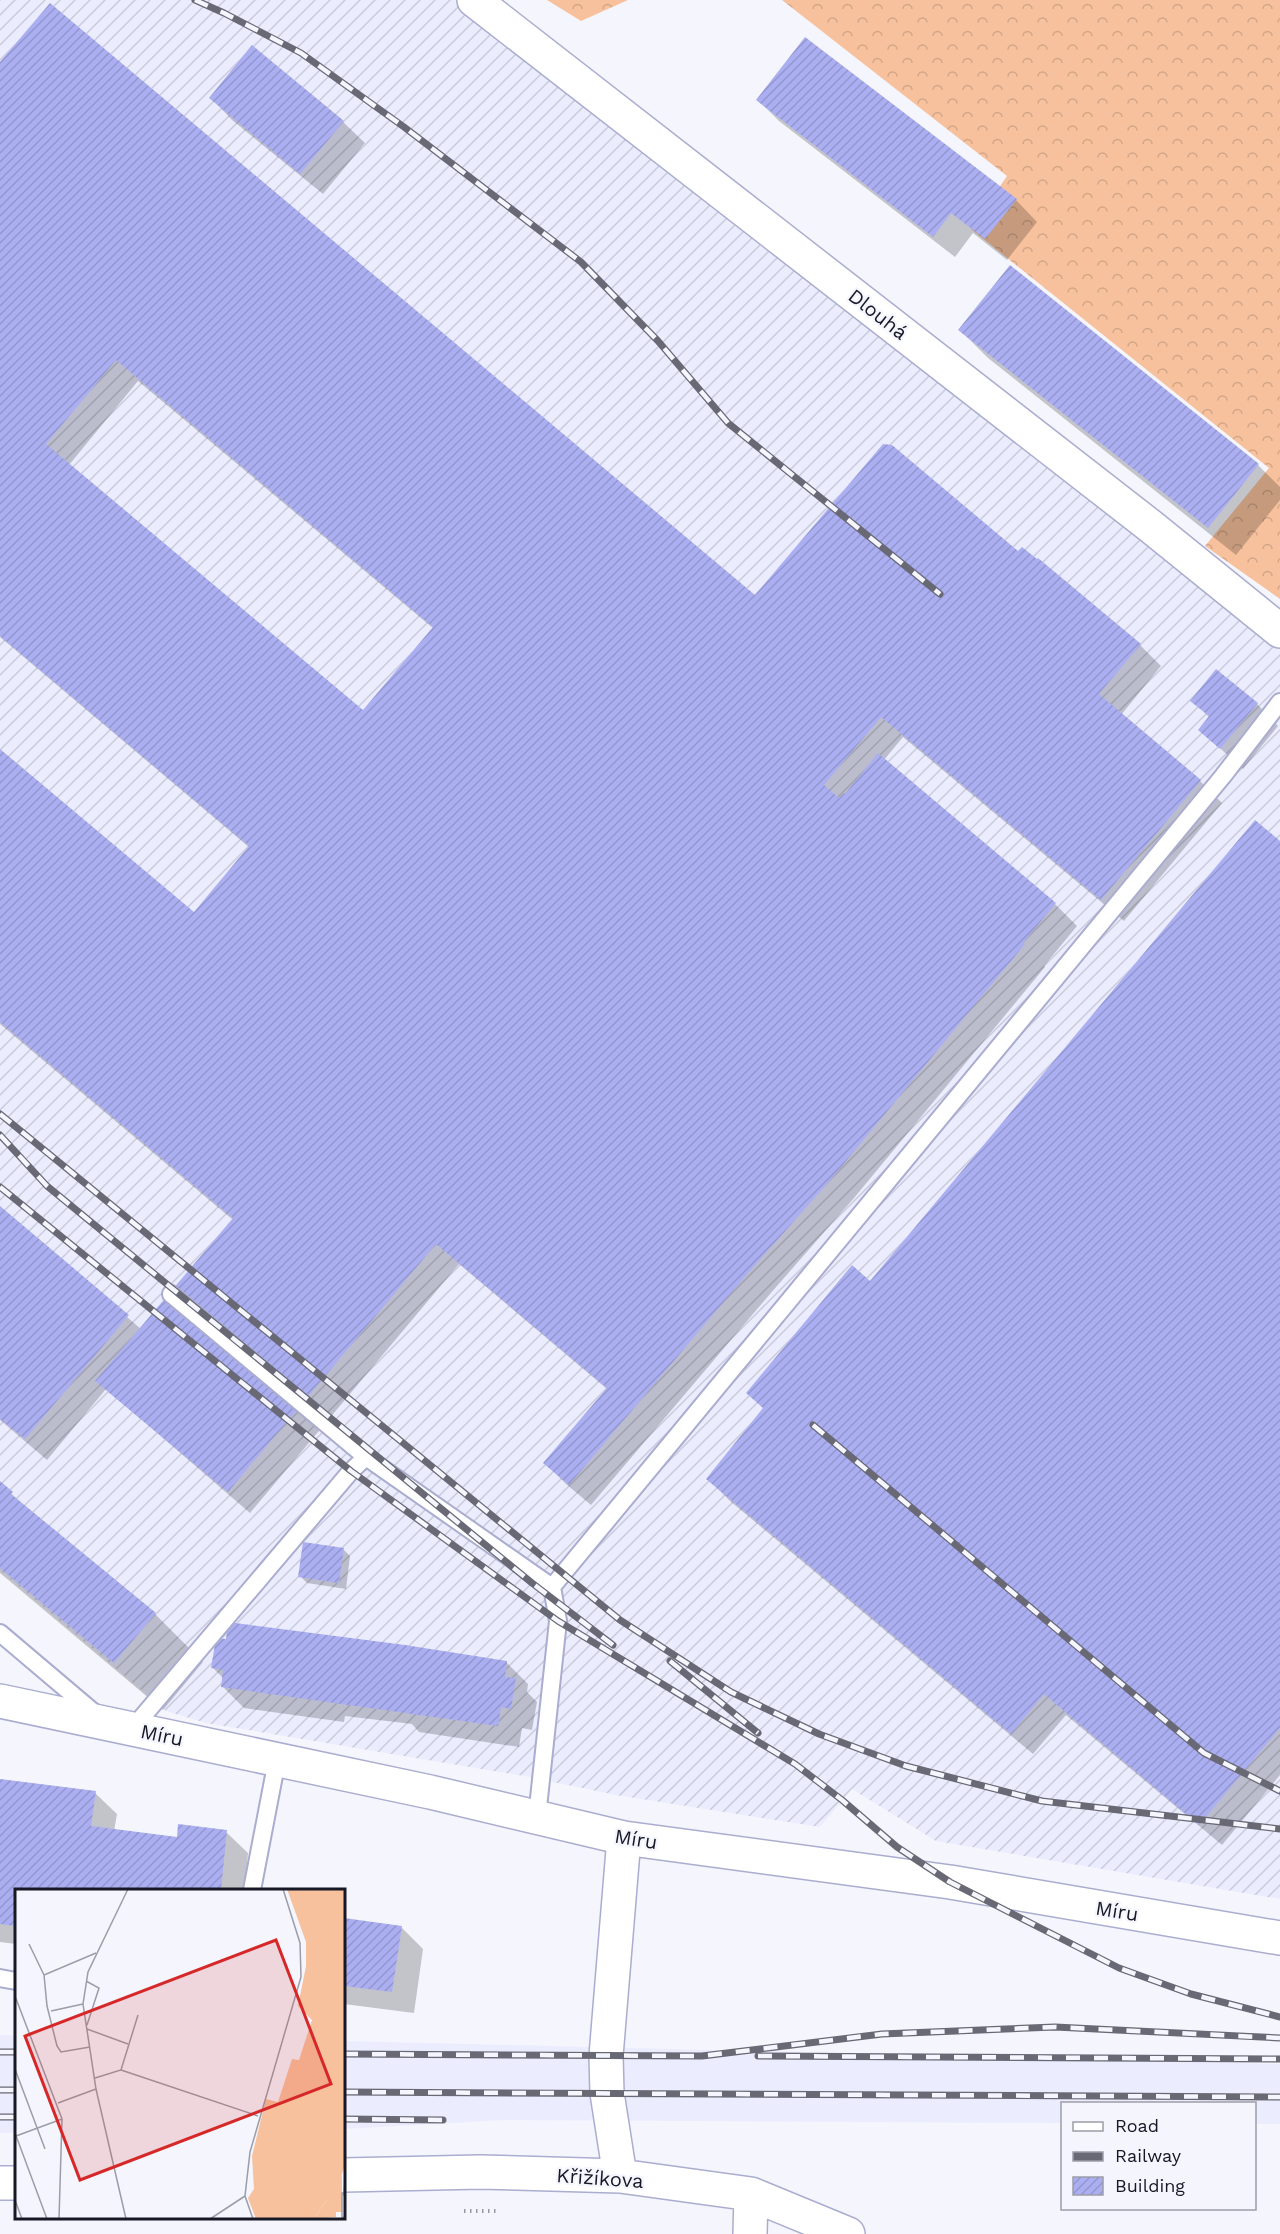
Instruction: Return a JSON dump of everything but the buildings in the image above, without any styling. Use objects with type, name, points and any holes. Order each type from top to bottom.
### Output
[{"type":"street","name":"Dlouhá","points":[[474,0],[1139,518],[1280,631]]},
{"type":"street","name":"Míru","points":[[0,1701],[430,1792],[624,1838],[950,1882],[1280,1938]]},
{"type":"street","points":[[620,2176],[607,2093],[606,2056],[624,1838]]},
{"type":"street","name":"Křižíkova","points":[[345,2175],[480,2172],[620,2176],[751,2194],[848,2234]]},
{"type":"street","points":[[750,2234],[751,2194]]},
{"type":"lane","points":[[552,1587],[1215,785],[1280,702]]},
{"type":"lane","points":[[171,1294],[366,1457],[552,1587],[558,1621],[537,1817]]},
{"type":"lane","points":[[0,1633],[120,1726],[366,1457]]},
{"type":"lane","points":[[252,1889],[277,1760]]},
{"type":"lane","points":[[0,1978],[15,1981]]},
{"type":"shaded area","points":[[0,0],[474,0],[1280,631],[1280,1899],[936,1841],[852,1789],[820,1827],[616,1795],[524,1776],[206,1723],[166,1711],[0,1570]]},
{"type":"shaded area","points":[[0,2035],[15,2035],[15,2133],[0,2133]]},
{"type":"shaded area","points":[[345,2041],[1280,2064],[1280,2124],[1256,2124],[1256,2102],[1061,2102],[1061,2123],[504,2120],[345,2129]]},
{"type":"green space","points":[[547,0],[628,0],[581,21]]},
{"type":"green space","points":[[782,0],[1280,0],[1280,599],[1205,546],[1269,468],[971,229],[1007,176]]},
{"type":"railway","points":[[195,0],[301,53],[404,127],[581,262],[658,341],[728,423],[940,594]]},
{"type":"railway","points":[[0,1114],[620,1620],[731,1692],[819,1734],[906,1766],[1042,1801],[1280,1829]]},
{"type":"railway","points":[[0,1135],[47,1186],[532,1583],[613,1645]]},
{"type":"railway","points":[[0,1187],[351,1471],[558,1621],[795,1764],[897,1847],[950,1882],[1119,1968],[1191,1994],[1280,2017]]},
{"type":"railway","points":[[813,1425],[1204,1753],[1280,1791]]},
{"type":"railway","points":[[670,1661],[758,1733]]},
{"type":"railway","points":[[345,2054],[702,2056],[882,2034],[1055,2027],[1280,2038]]},
{"type":"railway","points":[[0,2052],[15,2052]]},
{"type":"railway","points":[[758,2056],[1280,2059]]},
{"type":"railway","points":[[0,2090],[15,2090]]},
{"type":"railway","points":[[345,2092],[1280,2097]]},
{"type":"railway","points":[[0,2117],[15,2117]]},
{"type":"railway","points":[[345,2119],[443,2120]]}]
